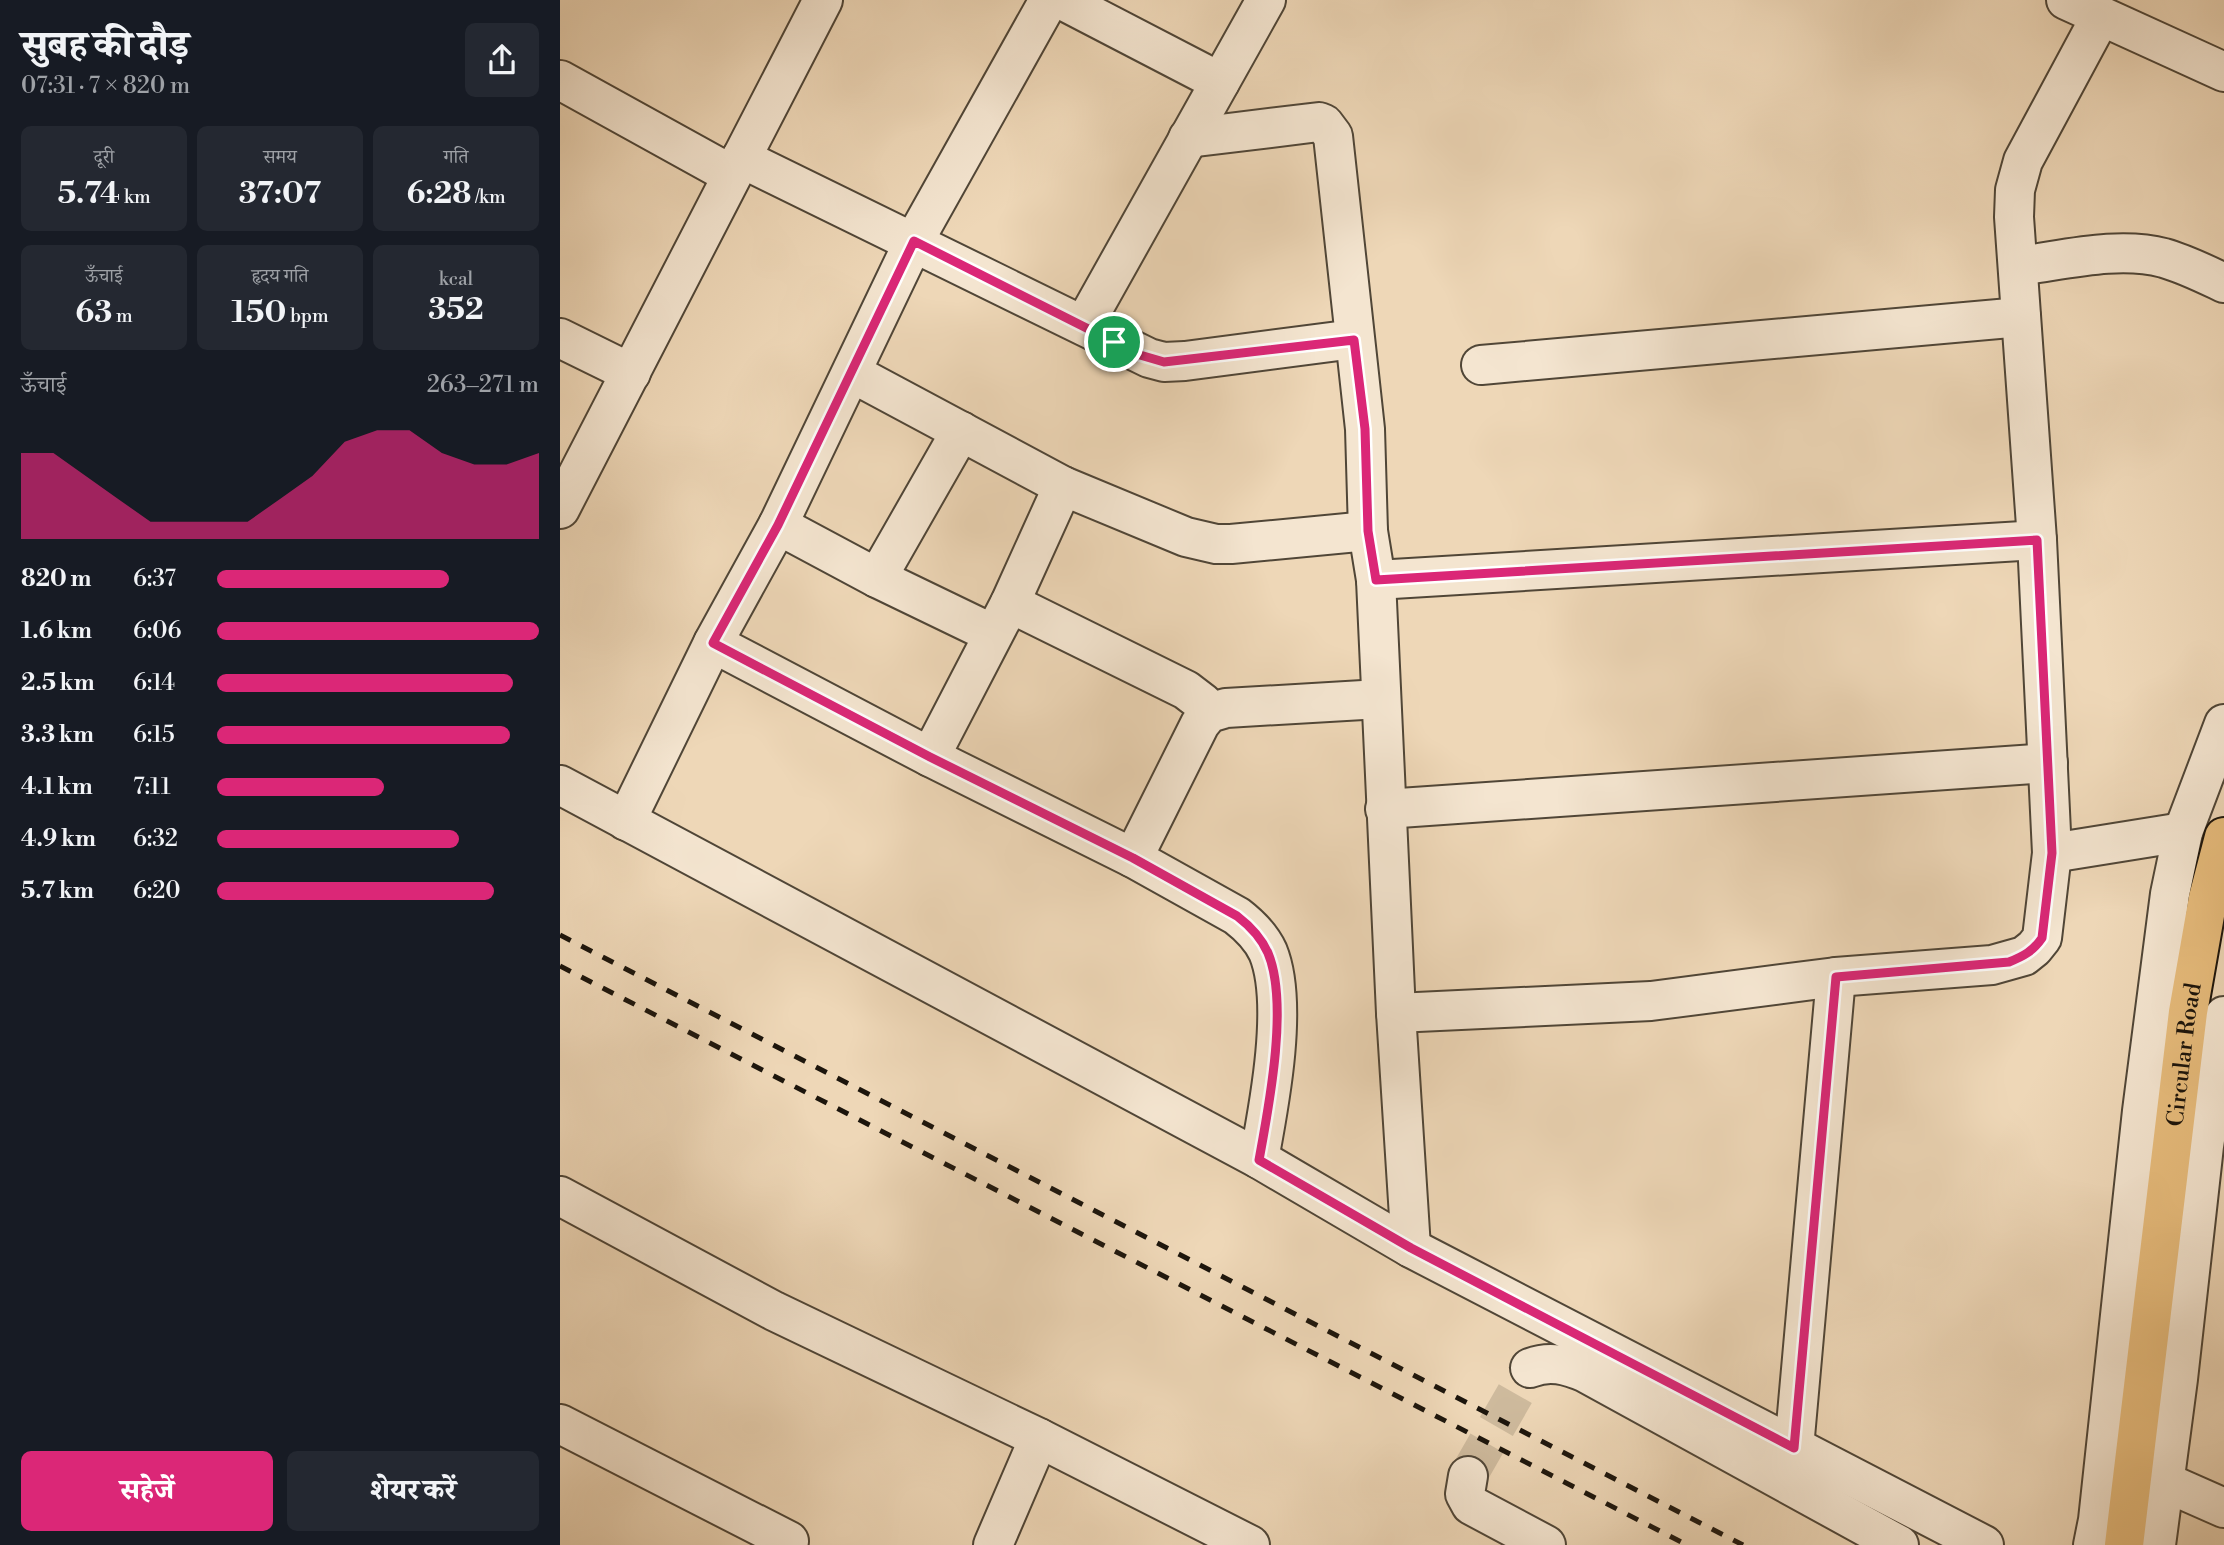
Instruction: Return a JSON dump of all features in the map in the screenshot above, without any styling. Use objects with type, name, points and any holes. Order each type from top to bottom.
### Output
[{"type":"main road","name":"Circular Road","points":[[2124,1545],[2188,1012],[2208,898],[2224,837]]},
{"type":"street","points":[[560,509],[823,0]]},
{"type":"street","points":[[626,821],[713,643],[778,525],[914,241],[1049,0]]},
{"type":"street","points":[[1062,0],[1220,82]]},
{"type":"street","points":[[1084,325],[1266,0]]},
{"type":"street","points":[[2066,0],[2224,72]]},
{"type":"street","points":[[1396,1013],[1651,1001],[1836,977],[1992,965],[2024,956],[2042,938],[2052,853],[2037,540],[2014,217],[2018,176],[2035,138],[2101,16]]},
{"type":"street","points":[[560,80],[737,167],[914,241],[1140,355],[1164,362],[1354,340]]},
{"type":"street","points":[[1188,138],[1319,122],[1333,136],[1365,429],[1368,531],[1376,580],[1385,809],[1411,1248]]},
{"type":"street","points":[[2019,266],[2099,256],[2148,255],[2182,264],[2224,283]]},
{"type":"street","points":[[1481,365],[2021,317]]},
{"type":"street","points":[[560,338],[631,373]]},
{"type":"street","points":[[852,373],[1063,486],[1186,537],[1216,544],[1248,543],[1368,531]]},
{"type":"street","points":[[877,578],[961,431]]},
{"type":"street","points":[[930,757],[1002,619],[1063,486]]},
{"type":"street","points":[[778,525],[877,578],[1002,619],[1186,690],[1203,703],[1209,713]]},
{"type":"street","points":[[1376,580],[2037,540]]},
{"type":"street","points":[[713,643],[930,757],[1133,858],[1237,916],[1251,927],[1269,955],[1275,999],[1274,1066],[1259,1160]]},
{"type":"street","points":[[1133,858],[1200,724],[1209,713],[1226,708],[1380,699]]},
{"type":"street","points":[[2093,1545],[2098,1520],[2142,1111],[2170,894],[2183,832],[2224,724]]},
{"type":"street","points":[[1385,809],[2048,763]]},
{"type":"street","points":[[560,785],[1259,1160],[1411,1248],[1984,1545]]},
{"type":"street","points":[[2052,853],[2183,832]]},
{"type":"street","points":[[1794,1448],[1836,977]]},
{"type":"street","points":[[2156,1545],[2204,1146],[2224,1016]]},
{"type":"street","points":[[560,1196],[774,1311],[1039,1438],[1250,1545]]},
{"type":"street","points":[[1530,1368],[1541,1364],[1562,1364],[1586,1373],[1899,1545]]},
{"type":"street","points":[[560,1424],[789,1541]]},
{"type":"street","points":[[993,1545],[1039,1438]]},
{"type":"street","points":[[1468,1476],[1465,1494],[1471,1505],[1546,1545]]},
{"type":"street","points":[[2165,1482],[2224,1508]]},
{"type":"tunnel","points":[[1468,1476],[1530,1368]]},
{"type":"railway","points":[[560,935],[1743,1545]]},
{"type":"railway","points":[[560,966],[1687,1545]]},
{"type":"route","points":[[914,241],[1114,342],[1140,355],[1164,362],[1354,340],[1365,429],[1368,531],[1376,580],[2037,540],[2052,853],[2042,938],[2024,956],[2009,962],[1836,977],[1794,1448],[1411,1248],[1259,1160],[1274,1066],[1276,1027],[1273,972],[1262,942],[1251,927],[1237,916],[1133,858],[930,757],[713,643],[778,525],[914,241]]}]
